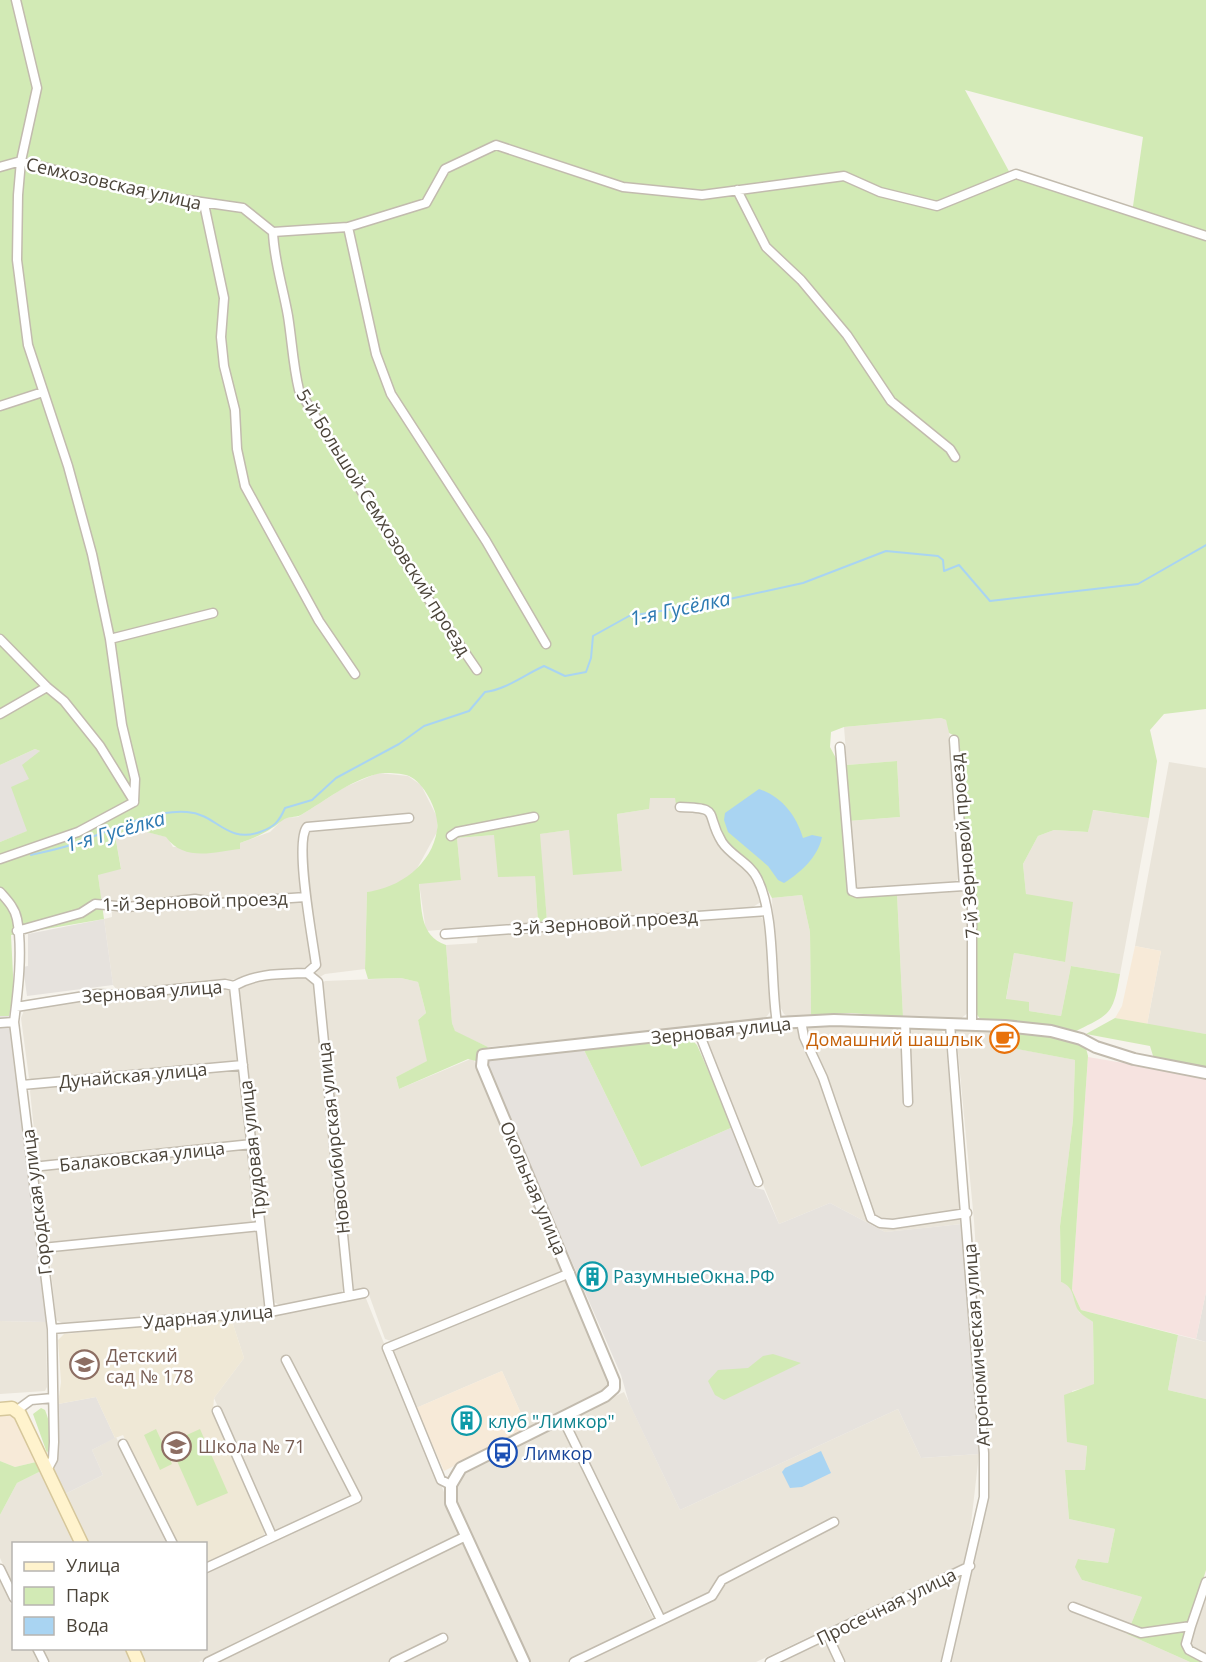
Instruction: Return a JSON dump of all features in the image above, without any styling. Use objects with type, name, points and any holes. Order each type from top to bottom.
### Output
[{"type":"main road","points":[[0,1409],[12,1408],[20,1414],[81,1542]]},
{"type":"street","points":[[16,0],[37,88],[21,161],[17,260],[28,345],[71,478],[92,554],[110,639],[122,725],[135,779],[134,802]]},
{"type":"street","points":[[273,232],[348,227],[391,211],[426,203],[445,169],[496,146],[623,187],[702,195],[844,176],[880,192],[938,206],[1016,174],[1206,236]]},
{"type":"street","name":"Семхозовская улица","points":[[0,167],[21,161],[146,194],[243,208],[273,232]]},
{"type":"street","points":[[737,190],[766,247],[801,280],[847,335],[891,402],[950,449],[955,457]]},
{"type":"street","points":[[204,204],[224,298],[221,338],[224,366],[235,410],[237,450],[246,486],[319,621],[355,674]]},
{"type":"street","points":[[348,227],[376,354],[391,394],[486,541],[546,644]]},
{"type":"street","name":"5-й Большой Семхозовский проезд","points":[[273,232],[273,250],[288,316],[293,363],[299,390],[427,597],[477,670]]},
{"type":"street","points":[[0,406],[43,392]]},
{"type":"street","points":[[110,639],[213,613]]},
{"type":"street","points":[[0,639],[47,687],[64,700],[100,746],[134,802]]},
{"type":"street","points":[[0,714],[47,687]]},
{"type":"street","name":"7-й Зерновой проезд","points":[[954,740],[964,886],[969,890],[972,898],[972,1025]]},
{"type":"street","points":[[840,747],[851,888],[857,894],[964,886]]},
{"type":"street","points":[[0,860],[78,832],[93,821],[134,802]]},
{"type":"street","points":[[680,807],[705,808],[711,812],[722,843],[756,876],[766,911],[777,1023]]},
{"type":"street","points":[[451,836],[457,832],[534,817]]},
{"type":"street","points":[[307,973],[316,965],[306,897],[301,840],[304,831],[308,827],[409,818]]},
{"type":"street","name":"Городская улица","points":[[0,892],[12,906],[17,919],[19,988],[14,1022],[52,1329],[52,1459],[47,1470]]},
{"type":"street","name":"1-й Зерновой проезд","points":[[17,931],[81,913],[95,904],[128,907],[195,898],[219,903],[306,897]]},
{"type":"street","name":"3-й Зерновой проезд","points":[[445,934],[766,911]]},
{"type":"street","name":"Зерновая улица","points":[[16,1007],[97,994],[117,995],[225,984],[234,986],[247,978],[307,973]]},
{"type":"street","name":"Новосибирская улица","points":[[307,973],[318,982],[349,1295]]},
{"type":"street","name":"Трудовая улица","points":[[234,986],[270,1312]]},
{"type":"street","points":[[801,1021],[804,1037],[823,1078],[871,1218],[880,1224],[893,1224],[967,1213]]},
{"type":"street","name":"Зерновая улица","points":[[483,1055],[801,1021],[905,1022],[1051,1031],[1081,1039],[1096,1047],[1134,1059],[1206,1073]]},
{"type":"street","points":[[0,1023],[14,1022]]},
{"type":"street","points":[[905,1022],[908,1102]]},
{"type":"street","name":"Агрономическая улица","points":[[946,1662],[970,1566],[984,1497],[984,1453],[967,1213],[950,1024]]},
{"type":"street","points":[[699,1032],[758,1182]]},
{"type":"street","name":"Окольная улица","points":[[483,1055],[482,1066],[613,1374],[614,1388],[605,1396],[562,1417]]},
{"type":"street","name":"Дунайская улица","points":[[22,1085],[243,1065]]},
{"type":"street","name":"Балаковская улица","points":[[32,1167],[252,1144]]},
{"type":"street","points":[[42,1248],[260,1226]]},
{"type":"street","points":[[451,1485],[441,1479],[387,1348],[570,1273]]},
{"type":"street","name":"Ударная улица","points":[[52,1329],[270,1312],[364,1293]]},
{"type":"street","points":[[207,1568],[357,1498],[286,1360]]},
{"type":"street","points":[[16,1411],[31,1400],[53,1398]]},
{"type":"street","points":[[217,1411],[221,1426],[272,1536]]},
{"type":"street","points":[[524,1662],[450,1503],[451,1485],[461,1468],[562,1417],[661,1620]]},
{"type":"street","points":[[123,1444],[172,1542]]},
{"type":"street","points":[[574,1662],[712,1596],[722,1580],[834,1522]]},
{"type":"street","points":[[208,1662],[465,1536]]},
{"type":"street","name":"Просечная улица","points":[[770,1662],[970,1566]]},
{"type":"street","points":[[0,1569],[12,1594]]},
{"type":"street","points":[[1206,1582],[1186,1644],[1189,1650],[1206,1659]]},
{"type":"street","points":[[1073,1607],[1141,1633],[1191,1626]]},
{"type":"street","points":[[827,1634],[840,1662]]},
{"type":"street","points":[[394,1662],[443,1638]]},
{"type":"shaded area","points":[[941,718],[946,720],[948,726],[953,757],[959,878],[954,883],[855,889],[848,821],[900,817],[897,761],[847,765],[844,727]]},
{"type":"shaded area","points":[[35,749],[40,751],[29,779],[28,831],[0,842],[0,765]]},
{"type":"shaded area","points":[[1169,762],[1206,768],[1206,1034],[1147,1025],[1161,951],[1135,946]]},
{"type":"shaded area","points":[[378,773],[408,776],[421,785],[437,817],[437,832],[414,874],[384,890],[367,892],[365,969],[325,974],[318,978],[314,975],[309,893],[129,903],[101,899],[98,874],[121,868],[115,835],[135,829],[167,837],[173,847],[240,848],[240,843],[270,832],[284,818],[298,817],[345,787]]},
{"type":"shaded area","points":[[649,798],[675,798],[706,810],[755,877],[761,902],[751,908],[547,921],[539,834],[569,830],[622,871],[617,814],[649,809]]},
{"type":"shaded area","points":[[1092,810],[1149,818],[1120,974],[1071,966],[1061,1016],[1029,1011],[1006,1000],[1014,953],[1065,962],[1026,894],[1023,864],[1038,836],[1054,830],[1088,832]]},
{"type":"shaded area","points":[[494,835],[535,876],[538,922],[426,931],[419,883],[461,880],[457,838]]},
{"type":"shaded area","points":[[963,888],[968,893],[970,1011],[958,1021],[903,1017],[897,894]]},
{"type":"shaded area","points":[[802,895],[810,932],[811,1015],[789,1017],[784,1014],[777,1001],[772,898]]},
{"type":"shaded area","points":[[303,900],[313,961],[309,967],[246,976],[225,982],[117,990],[113,985],[104,919],[112,917],[112,912],[194,902]]},
{"type":"shaded area","points":[[753,914],[761,917],[765,923],[771,1001],[770,1012],[764,1020],[488,1047],[455,1032],[452,1023],[446,945],[477,943],[478,933]]},
{"type":"shaded area","points":[[104,919],[113,985],[27,996],[23,967],[28,966],[28,934]]},
{"type":"shaded area","points":[[1135,946],[1161,951],[1147,1025],[1115,1018],[1122,1006]]},
{"type":"shaded area","points":[[305,976],[314,986],[345,1287],[340,1294],[279,1305],[274,1302],[237,992],[240,986],[249,981]]},
{"type":"shaded area","points":[[401,978],[418,982],[426,1013],[418,1020],[428,1061],[396,1077],[399,1089],[473,1058],[563,1270],[391,1341],[385,1339],[368,1292],[352,1289],[320,985],[325,981]]},
{"type":"shaded area","points":[[226,987],[233,993],[242,1058],[238,1063],[35,1081],[29,1078],[21,1018],[25,1008],[100,997]]},
{"type":"shaded area","points":[[0,1016],[9,1016],[46,1322],[0,1321]]},
{"type":"shaded area","points":[[870,1025],[941,1030],[945,1035],[962,1224],[885,1232],[830,1203],[779,1224],[705,1040],[787,1027]]},
{"type":"shaded area","points":[[959,1028],[1016,1031],[1018,1049],[1075,1060],[1073,1120],[1060,1226],[1061,1282],[1068,1284],[1072,1290],[1079,1312],[1093,1322],[1094,1385],[1072,1391],[1087,1445],[1085,1470],[1065,1470],[1069,1519],[1115,1529],[1108,1563],[1079,1559],[1082,1580],[1142,1597],[1127,1634],[1190,1662],[949,1662],[988,1497],[989,1453],[974,1221],[956,1031]]},
{"type":"shaded area","points":[[584,1050],[641,1167],[733,1127],[756,1188],[764,1190],[779,1224],[830,1203],[885,1232],[962,1224],[979,1454],[921,1458],[898,1409],[680,1510],[629,1403],[621,1375],[486,1060],[490,1055]]},
{"type":"shaded area","points":[[1088,1057],[1206,1077],[1206,1292],[1196,1339],[1081,1310],[1072,1290]]},
{"type":"shaded area","points":[[240,1070],[248,1139],[245,1141],[40,1161],[37,1159],[30,1091],[32,1088]]},
{"type":"shaded area","points":[[245,1150],[250,1154],[255,1222],[50,1244],[45,1241],[36,1173],[39,1170]]},
{"type":"shaded area","points":[[256,1229],[265,1306],[261,1310],[62,1323],[56,1320],[49,1251]]},
{"type":"shaded area","points":[[562,1280],[568,1281],[609,1382],[606,1389],[528,1429],[502,1371],[416,1408],[393,1352],[394,1348]]},
{"type":"shaded area","points":[[1206,1292],[1206,1342],[1196,1339]]},
{"type":"shaded area","points":[[365,1296],[460,1532],[456,1538],[199,1662],[144,1662],[138,1650],[207,1650],[207,1572],[279,1536],[268,1520],[214,1398],[244,1358],[231,1318],[273,1316]]},
{"type":"shaded area","name":"Школа № 71","points":[[231,1318],[244,1358],[214,1398],[213,1411],[265,1527],[264,1535],[207,1564],[207,1542],[176,1542],[123,1435],[115,1438],[96,1397],[58,1404],[61,1382],[58,1340],[64,1334]]},
{"type":"shaded area","points":[[0,1321],[46,1322],[47,1387],[45,1391],[0,1394]]},
{"type":"shaded area","points":[[1178,1335],[1206,1342],[1206,1399],[1168,1390]]},
{"type":"shaded area","name":"клуб \"Лимкор\"","points":[[502,1371],[528,1429],[444,1471],[416,1408]]},
{"type":"shaded area","points":[[624,1392],[680,1510],[898,1409],[921,1458],[979,1454],[967,1559],[964,1563],[756,1662],[581,1662],[664,1622],[569,1421],[571,1417]]},
{"type":"shaded area","points":[[96,1397],[115,1438],[92,1450],[103,1475],[63,1495],[53,1472],[58,1404]]},
{"type":"shaded area","points":[[11,1414],[17,1419],[36,1462],[15,1467],[0,1461],[0,1416]]},
{"type":"shaded area","points":[[557,1424],[564,1429],[653,1618],[568,1662],[527,1662],[453,1502],[453,1493],[462,1471]]},
{"type":"shaded area","points":[[116,1437],[168,1542],[86,1542],[63,1495],[103,1475],[92,1450]]},
{"type":"shaded area","points":[[41,1471],[75,1542],[12,1542],[12,1585],[0,1558],[0,1515],[17,1483]]},
{"type":"shaded area","points":[[465,1542],[521,1662],[216,1662]]},
{"type":"shaded area","points":[[960,1575],[962,1577],[941,1662],[779,1662]]},
{"type":"shaded area","points":[[0,1581],[12,1607],[12,1650],[33,1650],[39,1662],[0,1662]]},
{"type":"shaded area","points":[[1206,1594],[1206,1655],[1190,1646]]},
{"type":"shaded area","points":[[42,1650],[126,1650],[132,1662],[48,1662]]},
{"type":"green space","points":[[0,0],[1206,0],[1206,709],[1164,714],[1150,730],[1157,761],[1149,818],[1093,810],[1088,832],[1054,830],[1038,836],[1023,864],[1026,894],[1073,902],[1065,962],[1014,953],[1006,999],[1029,1002],[1029,1011],[1061,1016],[1071,966],[1120,974],[1112,1006],[1103,1017],[1074,1032],[981,1020],[975,1012],[975,898],[967,884],[959,738],[949,733],[946,720],[941,718],[844,727],[831,732],[830,747],[838,762],[848,889],[897,894],[903,1017],[851,1013],[811,1015],[810,932],[802,895],[772,898],[759,874],[725,841],[706,810],[677,810],[675,798],[650,798],[649,809],[617,814],[622,871],[573,875],[569,830],[540,834],[547,921],[538,922],[535,876],[498,877],[494,835],[457,838],[461,880],[419,884],[422,911],[426,928],[437,941],[446,945],[452,1023],[455,1031],[488,1047],[476,1061],[468,1059],[399,1089],[396,1077],[427,1061],[418,1020],[426,1013],[418,982],[401,978],[368,979],[365,969],[367,892],[391,886],[412,873],[421,864],[434,843],[437,823],[434,808],[426,792],[415,780],[406,775],[393,773],[380,773],[367,777],[347,786],[301,815],[285,819],[263,833],[240,843],[240,849],[190,853],[173,845],[166,837],[135,829],[115,835],[121,869],[98,875],[104,919],[11,935],[14,995],[9,1016],[0,1016],[0,842],[27,831],[11,787],[29,779],[22,765],[40,751],[35,749],[0,765]],"holes":[[[965,90],[1143,137],[1132,213],[1011,175]]]},
{"type":"green space","points":[[897,761],[900,817],[848,821],[847,765]]},
{"type":"green space","points":[[1115,1018],[1206,1034],[1206,1068],[1154,1059],[1150,1046],[1086,1034]]},
{"type":"green space","points":[[1016,1031],[1051,1034],[1085,1044],[1088,1056],[1072,1290],[1081,1310],[1178,1335],[1168,1390],[1206,1399],[1206,1570],[1184,1643],[1206,1662],[1190,1662],[1127,1634],[1142,1597],[1082,1580],[1075,1567],[1078,1559],[1108,1563],[1115,1529],[1069,1519],[1065,1470],[1085,1470],[1087,1446],[1067,1442],[1064,1395],[1094,1384],[1093,1322],[1079,1312],[1071,1290],[1061,1282],[1060,1226],[1073,1120],[1075,1060],[1017,1049]]},
{"type":"green space","points":[[690,1038],[697,1045],[733,1127],[641,1167],[584,1050]]},
{"type":"green space","points":[[773,1354],[801,1363],[724,1400],[715,1395],[708,1381],[718,1370],[748,1368],[763,1356]]},
{"type":"green space","points":[[41,1408],[45,1410],[50,1432],[47,1453],[33,1414]]},
{"type":"green space","points":[[156,1429],[172,1464],[160,1470],[144,1435]]},
{"type":"green space","points":[[200,1429],[228,1493],[197,1506],[169,1443]]},
{"type":"green space","points":[[0,1461],[15,1467],[36,1462],[41,1471],[17,1483],[0,1515]]},
{"type":"water","points":[[759,789],[775,797],[787,808],[803,838],[812,835],[822,837],[817,851],[808,863],[784,883],[778,880],[768,866],[728,832],[724,820],[725,813]]},
{"type":"water","points":[[821,1451],[831,1473],[802,1487],[790,1488],[782,1472],[785,1468]]},
{"type":"waterway","name":"1-я Гусёлка","points":[[31,855],[71,845],[143,818],[173,812],[197,814],[238,834],[248,835],[260,832],[276,823],[285,808],[312,800],[336,778],[399,744],[424,726],[469,711],[485,692],[507,685],[544,666],[565,676],[586,672],[591,658],[593,636],[629,616],[711,603],[803,583],[886,551],[938,556],[943,560],[944,571],[959,565],[990,601],[1138,584],[1206,545]]},
{"type":"place","name":"Домашний шашлык","points":[[1004,1039]]},
{"type":"place","name":"РазумныеОкна.РФ","points":[[592,1276]]},
{"type":"place","name":"Детский сад № 178","points":[[85,1365]]},
{"type":"place","name":"клуб \"Лимкор\"","points":[[467,1421]]},
{"type":"place","name":"Школа № 71","points":[[177,1446]]},
{"type":"place","name":"Лимкор","points":[[503,1453]]}]
